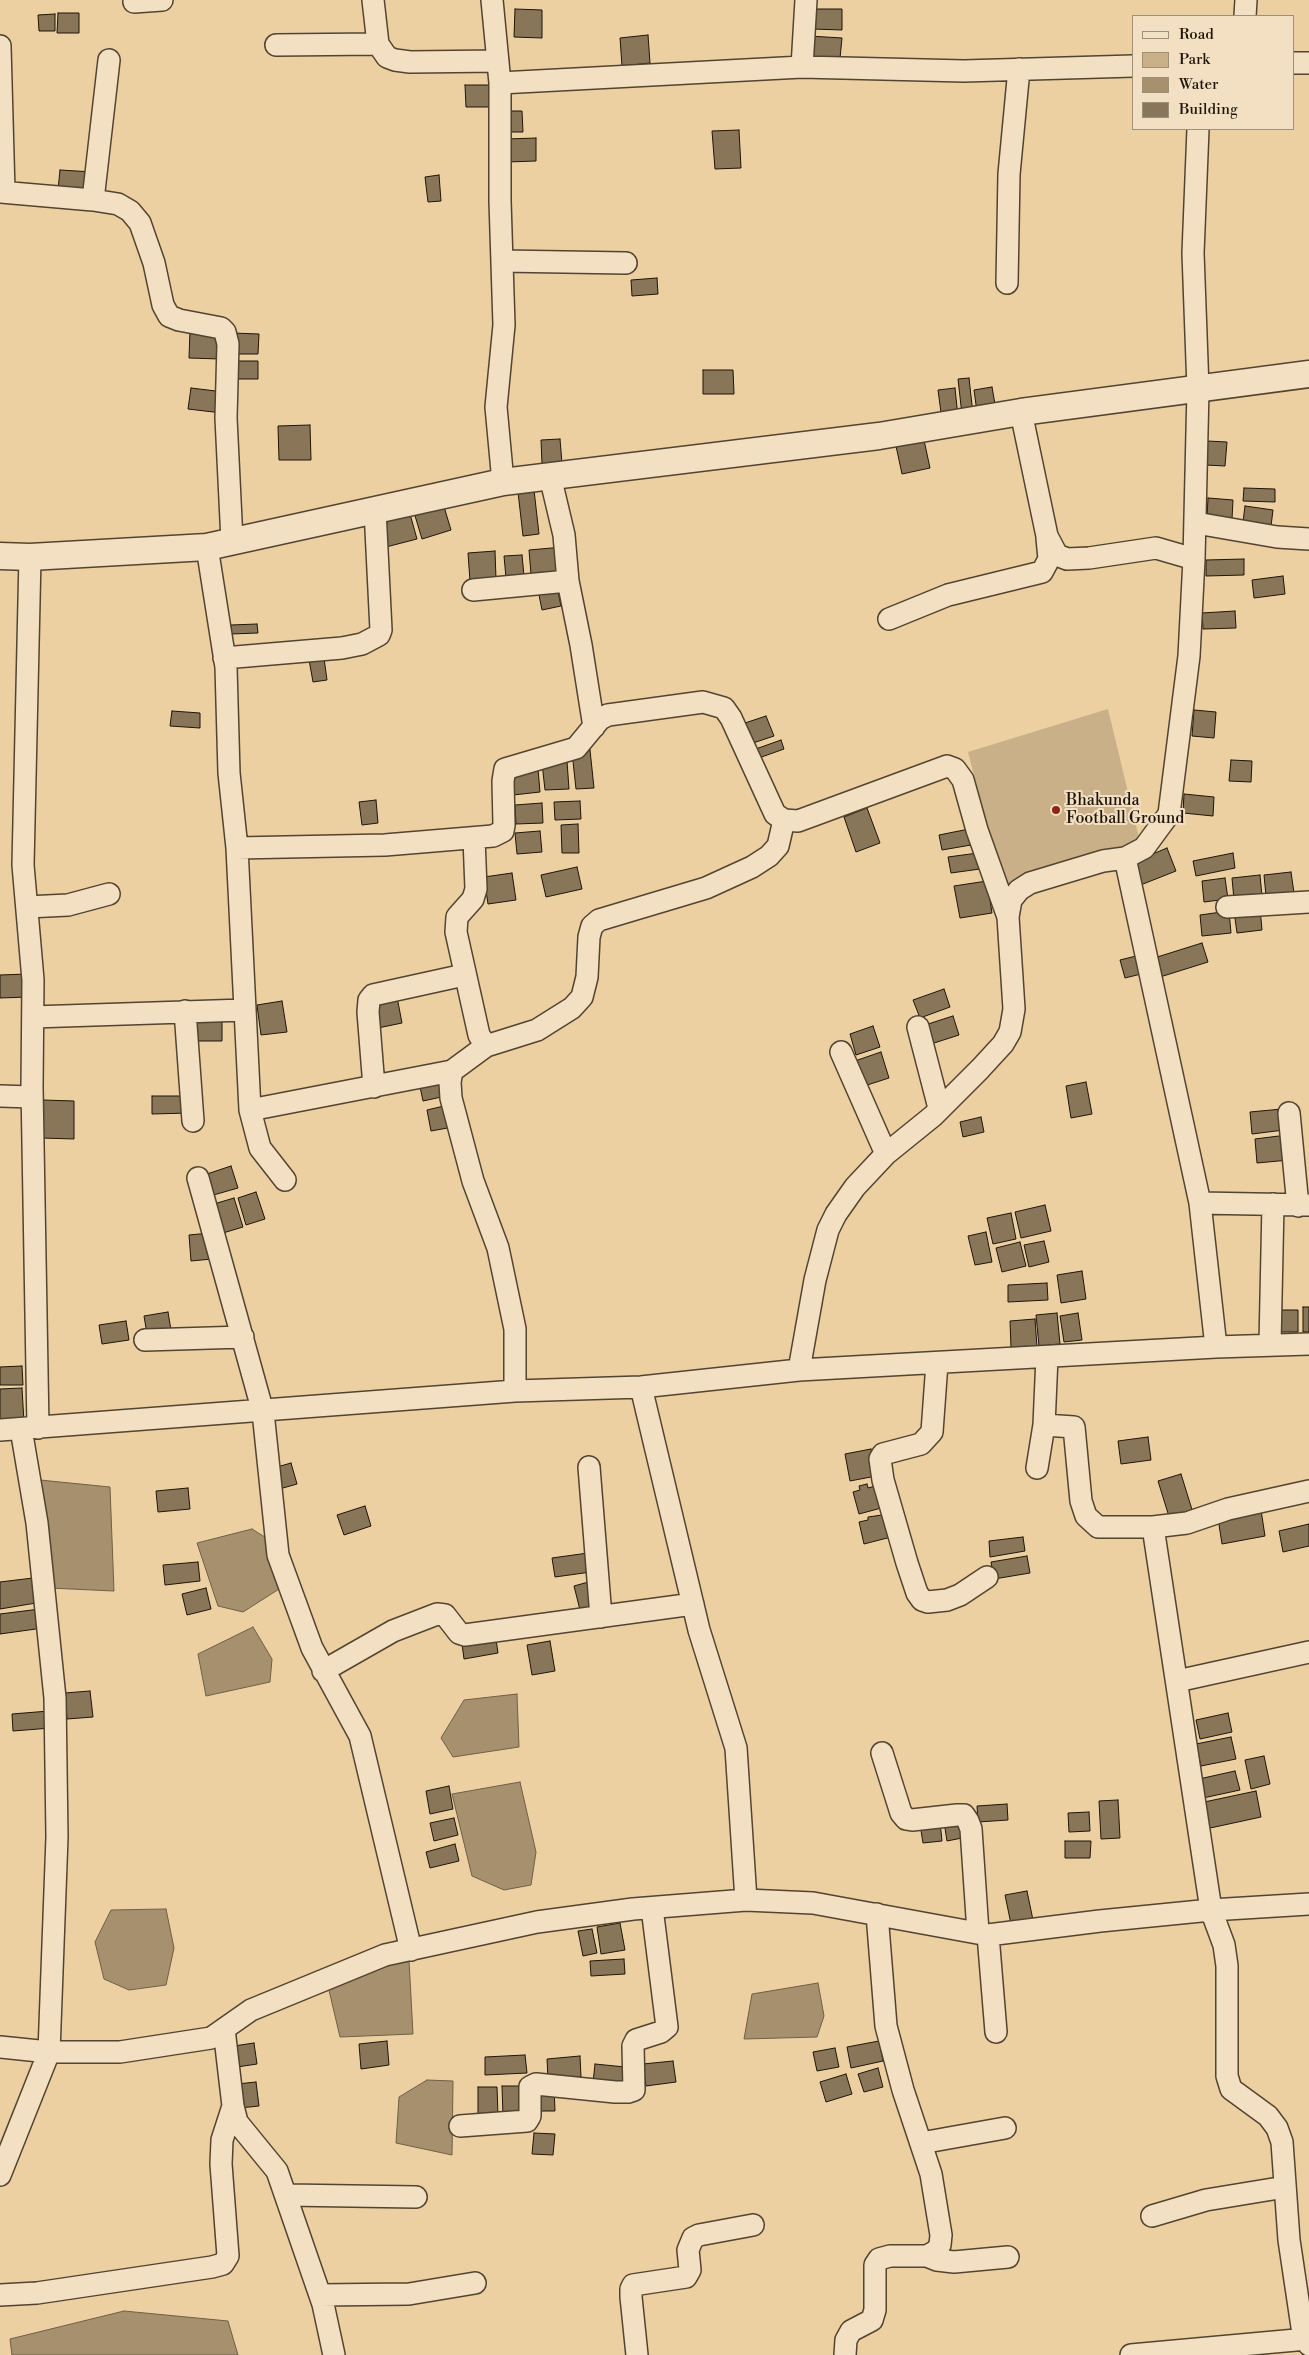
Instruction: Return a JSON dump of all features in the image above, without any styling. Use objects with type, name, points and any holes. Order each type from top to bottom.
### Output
[{"type":"street","points":[[134,2],[162,0]]},
{"type":"street","points":[[373,0],[378,44],[387,57],[395,60],[498,61]]},
{"type":"street","points":[[492,0],[500,83],[504,325],[496,407],[503,482]]},
{"type":"street","points":[[802,67],[806,0]]},
{"type":"street","points":[[1245,15],[1246,0]]},
{"type":"street","points":[[276,45],[378,44]]},
{"type":"street","points":[[0,46],[2,192],[93,200],[118,204],[130,211],[140,223],[154,264],[163,306],[169,316],[178,320],[221,328],[226,336],[226,418],[232,541]]},
{"type":"street","points":[[93,200],[109,60]]},
{"type":"street","points":[[1294,63],[1309,63]]},
{"type":"street","points":[[500,83],[802,67],[964,71],[1132,66]]},
{"type":"street","points":[[1007,282],[1009,174],[1019,69]]},
{"type":"street","points":[[799,1370],[816,1280],[828,1230],[836,1214],[855,1186],[886,1154],[932,1116],[980,1069],[1003,1044],[1010,1032],[1014,1009],[1008,917],[1011,900],[1019,890],[1030,883],[1104,861],[1125,858],[1144,848],[1157,833],[1169,814],[1189,656],[1196,523],[1198,389],[1193,253],[1198,130]]},
{"type":"street","points":[[502,261],[626,262]]},
{"type":"street","points":[[0,556],[30,557],[207,547],[503,482],[879,436],[1021,412],[1309,374]]},
{"type":"street","points":[[889,619],[948,594],[1042,572],[1049,559],[1047,536],[1021,412]]},
{"type":"street","points":[[550,476],[564,535],[568,581],[582,646],[594,727]]},
{"type":"street","points":[[224,658],[342,648],[362,644],[378,635],[381,630],[375,510]]},
{"type":"street","points":[[1196,523],[1277,537],[1309,539]]},
{"type":"street","points":[[1047,536],[1057,555],[1067,559],[1156,548],[1194,559]]},
{"type":"street","points":[[207,547],[224,658],[229,773],[237,848],[250,1110],[260,1148],[285,1180]]},
{"type":"street","points":[[0,2176],[49,2052],[57,1837],[55,1698],[37,1523],[30,1428],[33,980],[23,865],[30,557]]},
{"type":"street","points":[[472,590],[568,581]]},
{"type":"street","points":[[237,848],[385,844],[493,836],[502,830],[502,781],[505,770],[576,748],[600,719],[608,715],[703,702],[724,708],[775,814],[784,820],[798,821],[947,766],[955,769],[963,780],[977,830],[1008,917]]},
{"type":"street","points":[[250,1110],[374,1087],[452,1070],[486,1046],[537,1030],[572,1008],[582,996],[587,977],[589,937],[592,926],[599,920],[706,888],[752,867],[769,856],[778,846],[784,820]]},
{"type":"street","points":[[474,838],[476,889],[473,899],[457,917],[456,932],[478,1035],[486,1046]]},
{"type":"street","points":[[1125,858],[1200,1203],[1216,1347]]},
{"type":"street","points":[[27,907],[68,905],[109,894]]},
{"type":"street","points":[[1227,907],[1309,902]]},
{"type":"street","points":[[374,1087],[368,1012],[369,1000],[373,995],[464,975]]},
{"type":"street","points":[[33,1017],[244,1010]]},
{"type":"street","points":[[185,1012],[194,1121]]},
{"type":"street","points":[[918,1027],[939,1108]]},
{"type":"street","points":[[841,1052],[886,1154]]},
{"type":"street","points":[[452,1070],[450,1082],[451,1098],[474,1181],[498,1248],[515,1329],[515,1391]]},
{"type":"street","points":[[0,1096],[32,1097]]},
{"type":"street","points":[[1200,1203],[1303,1206],[1289,1113]]},
{"type":"street","points":[[198,1178],[264,1412],[278,1555],[312,1648],[360,1736],[411,1950]]},
{"type":"street","points":[[1270,1344],[1273,1204]]},
{"type":"street","points":[[145,1340],[243,1337]]},
{"type":"street","points":[[0,1430],[264,1412],[515,1391],[641,1387],[799,1370],[1270,1344],[1309,1344]]},
{"type":"street","points":[[1037,1468],[1044,1425],[1047,1357]]},
{"type":"street","points":[[937,1363],[932,1432],[921,1444],[883,1454],[880,1459],[883,1480],[907,1563],[917,1593],[922,1600],[928,1602],[947,1600],[987,1577]]},
{"type":"street","points":[[641,1387],[703,1645],[731,1726],[736,1748],[746,1900]]},
{"type":"street","points":[[1044,1425],[1074,1427],[1081,1501],[1086,1516],[1098,1527],[1153,1527],[1186,1523],[1228,1509],[1309,1491]]},
{"type":"street","points":[[589,1467],[601,1616]]},
{"type":"street","points":[[1131,2355],[1308,2342],[1302,2327],[1302,2280],[1285,2186],[1282,2142],[1277,2128],[1268,2116],[1231,2089],[1228,2076],[1227,1966],[1224,1946],[1211,1910],[1153,1527]]},
{"type":"street","points":[[323,1671],[393,1630],[437,1614],[445,1615],[459,1633],[465,1635],[693,1604]]},
{"type":"street","points":[[1177,1681],[1309,1652]]},
{"type":"street","points":[[882,1753],[901,1813],[906,1819],[964,1815],[968,1821],[971,1829],[996,2032]]},
{"type":"street","points":[[0,2047],[49,2052],[120,2052],[211,2038],[251,2010],[385,1955],[537,1922],[652,1908],[746,1900],[813,1903],[983,1933],[1211,1910],[1309,1904]]},
{"type":"street","points":[[460,2126],[527,2121],[530,2116],[530,2087],[536,2084],[615,2092],[634,2090],[633,2046],[636,2040],[661,2032],[667,2027],[652,1908]]},
{"type":"street","points":[[877,1914],[886,2026],[904,2090],[932,2174],[941,2235],[940,2244],[936,2251],[927,2256]]},
{"type":"street","points":[[224,2029],[233,2106],[237,2122],[271,2161],[287,2195],[300,2240],[320,2295],[334,2355]]},
{"type":"street","points":[[0,2295],[37,2293],[223,2264],[228,2256],[221,2164],[222,2140],[233,2106]]},
{"type":"street","points":[[921,2143],[1005,2128]]},
{"type":"street","points":[[1152,2216],[1206,2200],[1285,2186]]},
{"type":"street","points":[[287,2195],[416,2197]]},
{"type":"street","points":[[637,2355],[631,2289],[633,2285],[686,2277],[690,2270],[688,2250],[693,2238],[753,2226]]},
{"type":"street","points":[[845,2355],[846,2340],[852,2331],[872,2320],[875,2310],[875,2265],[879,2259],[890,2256],[927,2256],[937,2260],[954,2262],[1008,2257]]},
{"type":"street","points":[[320,2295],[409,2294],[475,2283]]},
{"type":"green space","name":"Bhakunda Football Ground","points":[[1108,709],[1140,842],[1021,895],[1002,883],[968,752]]},
{"type":"water","points":[[40,1480],[110,1487],[114,1591],[49,1588]]},
{"type":"water","points":[[252,1529],[279,1546],[287,1584],[243,1612],[218,1606],[197,1543]]},
{"type":"water","points":[[253,1627],[272,1659],[270,1682],[206,1696],[198,1654]]},
{"type":"water","points":[[517,1694],[519,1747],[453,1757],[441,1738],[464,1700]]},
{"type":"water","points":[[520,1782],[536,1852],[531,1885],[504,1890],[472,1876],[452,1794]]},
{"type":"water","points":[[166,1909],[174,1948],[166,1985],[129,1990],[104,1979],[95,1942],[111,1910]]},
{"type":"water","points":[[390,1960],[409,1960],[413,2034],[340,2037],[328,1986]]},
{"type":"water","points":[[818,1983],[824,2016],[817,2037],[744,2039],[752,1994]]},
{"type":"water","points":[[427,2080],[453,2081],[452,2155],[396,2143],[399,2097]]},
{"type":"water","points":[[124,2311],[228,2321],[238,2355],[12,2355],[10,2339]]},
{"type":"building","points":[[515,9],[542,10],[542,38],[514,37]]},
{"type":"building","points":[[813,9],[842,9],[842,30],[813,29]]},
{"type":"building","points":[[58,13],[79,13],[79,33],[57,33]]},
{"type":"building","points":[[55,14],[55,31],[39,31],[38,15]]},
{"type":"building","points":[[648,35],[650,63],[622,66],[620,38]]},
{"type":"building","points":[[809,36],[842,38],[840,58],[808,57]]},
{"type":"building","points":[[465,85],[489,85],[490,107],[466,107]]},
{"type":"building","points":[[505,111],[522,111],[523,132],[506,132]]},
{"type":"building","points":[[739,130],[741,168],[715,169],[712,131]]},
{"type":"building","points":[[536,138],[536,161],[507,162],[507,139]]},
{"type":"building","points":[[60,170],[93,172],[92,193],[58,190]]},
{"type":"building","points":[[439,175],[441,201],[428,202],[425,177]]},
{"type":"building","points":[[657,278],[658,294],[632,296],[631,280]]},
{"type":"building","points":[[190,331],[221,332],[220,359],[189,358]]},
{"type":"building","points":[[233,333],[259,334],[258,354],[233,354]]},
{"type":"building","points":[[231,361],[258,361],[258,379],[230,379]]},
{"type":"building","points":[[703,370],[733,370],[734,394],[703,394]]},
{"type":"building","points":[[969,378],[973,414],[962,415],[958,379]]},
{"type":"building","points":[[992,387],[996,410],[977,412],[974,390]]},
{"type":"building","points":[[191,388],[224,392],[222,413],[188,409]]},
{"type":"building","points":[[955,388],[958,417],[942,420],[938,390]]},
{"type":"building","points":[[310,425],[311,460],[279,460],[278,426]]},
{"type":"building","points":[[560,439],[562,463],[542,464],[541,440]]},
{"type":"building","points":[[924,440],[930,468],[902,474],[896,446]]},
{"type":"building","points":[[1207,441],[1227,442],[1225,466],[1206,465]]},
{"type":"building","points":[[1244,488],[1275,489],[1275,502],[1243,501]]},
{"type":"building","points":[[534,490],[539,534],[523,536],[518,492]]},
{"type":"building","points":[[1208,498],[1233,500],[1232,519],[1207,517]]},
{"type":"building","points":[[442,500],[451,530],[422,539],[413,509]]},
{"type":"building","points":[[1245,506],[1273,510],[1271,526],[1243,522]]},
{"type":"building","points":[[408,507],[417,539],[386,547],[378,516]]},
{"type":"building","points":[[563,547],[565,571],[531,574],[529,550]]},
{"type":"building","points":[[495,551],[496,579],[470,581],[468,553]]},
{"type":"building","points":[[522,555],[524,576],[506,578],[504,556]]},
{"type":"building","points":[[1244,559],[1244,575],[1206,576],[1206,560]]},
{"type":"building","points":[[1283,576],[1285,594],[1254,598],[1252,580]]},
{"type":"building","points":[[557,587],[561,606],[542,610],[538,590]]},
{"type":"building","points":[[1235,611],[1236,628],[1203,629],[1202,613]]},
{"type":"building","points":[[257,624],[258,633],[231,634],[231,625]]},
{"type":"building","points":[[323,651],[327,680],[313,682],[308,654]]},
{"type":"building","points":[[1194,710],[1216,712],[1214,738],[1192,736]]},
{"type":"building","points":[[172,711],[200,713],[200,728],[170,726]]},
{"type":"building","points":[[766,716],[774,736],[753,743],[745,723]]},
{"type":"building","points":[[781,740],[784,749],[756,759],[753,750]]},
{"type":"building","points":[[590,750],[594,788],[576,789],[572,752]]},
{"type":"building","points":[[1231,760],[1252,761],[1251,782],[1229,781]]},
{"type":"building","points":[[567,761],[569,789],[545,790],[542,763]]},
{"type":"building","points":[[538,769],[540,792],[513,795],[510,772]]},
{"type":"building","points":[[1184,794],[1214,797],[1213,816],[1183,813]]},
{"type":"building","points":[[376,800],[378,823],[362,825],[359,802]]},
{"type":"building","points":[[580,801],[581,819],[555,820],[554,802]]},
{"type":"building","points":[[542,803],[543,823],[516,824],[515,805]]},
{"type":"building","points":[[867,808],[880,843],[856,852],[844,817]]},
{"type":"building","points":[[578,824],[579,853],[562,853],[561,825]]},
{"type":"building","points":[[969,829],[971,845],[942,850],[939,835]]},
{"type":"building","points":[[540,831],[542,852],[517,854],[515,833]]},
{"type":"building","points":[[1167,848],[1176,871],[1138,886],[1129,864]]},
{"type":"building","points":[[978,853],[980,869],[951,873],[948,857]]},
{"type":"building","points":[[1233,853],[1235,868],[1196,876],[1193,861]]},
{"type":"building","points":[[577,867],[582,889],[546,897],[541,875]]},
{"type":"building","points":[[1291,872],[1294,893],[1266,896],[1264,875]]},
{"type":"building","points":[[512,873],[516,900],[488,904],[484,877]]},
{"type":"building","points":[[1260,875],[1262,896],[1234,900],[1232,878]]},
{"type":"building","points":[[1225,878],[1228,899],[1204,902],[1202,881]]},
{"type":"building","points":[[987,881],[992,913],[960,918],[954,886]]},
{"type":"building","points":[[1260,908],[1262,930],[1237,933],[1234,911]]},
{"type":"building","points":[[1229,911],[1231,933],[1202,936],[1200,915]]},
{"type":"building","points":[[1202,943],[1208,962],[1160,977],[1154,958]]},
{"type":"building","points":[[1140,955],[1145,973],[1125,978],[1120,960]]},
{"type":"building","points":[[27,974],[28,997],[0,998],[0,975]]},
{"type":"building","points":[[944,989],[950,1007],[920,1018],[913,1000]]},
{"type":"building","points":[[397,997],[402,1023],[378,1028],[373,1001]]},
{"type":"building","points":[[282,1001],[287,1032],[261,1035],[257,1005]]},
{"type":"building","points":[[953,1016],[959,1035],[931,1044],[925,1025]]},
{"type":"building","points":[[194,1018],[222,1018],[222,1041],[195,1041]]},
{"type":"building","points":[[873,1026],[880,1047],[856,1055],[850,1034]]},
{"type":"building","points":[[881,1052],[889,1078],[861,1087],[852,1062]]},
{"type":"building","points":[[443,1077],[446,1096],[423,1101],[419,1082]]},
{"type":"building","points":[[1086,1082],[1092,1114],[1071,1118],[1066,1086]]},
{"type":"building","points":[[152,1096],[188,1096],[189,1113],[152,1114]]},
{"type":"building","points":[[43,1100],[74,1101],[74,1139],[42,1138]]},
{"type":"building","points":[[448,1105],[453,1127],[431,1131],[427,1110]]},
{"type":"building","points":[[1282,1109],[1284,1130],[1252,1134],[1250,1112]]},
{"type":"building","points":[[981,1117],[984,1132],[963,1137],[960,1122]]},
{"type":"building","points":[[1287,1135],[1289,1160],[1257,1163],[1255,1139]]},
{"type":"building","points":[[231,1166],[238,1188],[210,1196],[204,1175]]},
{"type":"building","points":[[256,1192],[265,1219],[246,1225],[238,1198]]},
{"type":"building","points":[[234,1198],[243,1227],[223,1233],[214,1204]]},
{"type":"building","points":[[1045,1205],[1051,1231],[1021,1238],[1015,1212]]},
{"type":"building","points":[[1011,1213],[1016,1239],[993,1244],[987,1218]]},
{"type":"building","points":[[986,1232],[992,1262],[975,1265],[968,1236]]},
{"type":"building","points":[[210,1233],[212,1259],[191,1261],[189,1235]]},
{"type":"building","points":[[1044,1241],[1049,1262],[1029,1267],[1024,1245]]},
{"type":"building","points":[[1020,1242],[1026,1266],[1002,1272],[996,1248]]},
{"type":"building","points":[[1082,1271],[1086,1299],[1061,1303],[1057,1275]]},
{"type":"building","points":[[1047,1283],[1048,1300],[1008,1302],[1008,1285]]},
{"type":"building","points":[[1303,1307],[1309,1307],[1309,1332],[1303,1332]]},
{"type":"building","points":[[1277,1310],[1298,1310],[1298,1332],[1276,1332]]},
{"type":"building","points":[[168,1312],[171,1330],[147,1334],[144,1316]]},
{"type":"building","points":[[1057,1313],[1060,1344],[1039,1346],[1036,1315]]},
{"type":"building","points":[[1078,1313],[1082,1340],[1064,1342],[1060,1316]]},
{"type":"building","points":[[1035,1319],[1037,1347],[1011,1348],[1010,1321]]},
{"type":"building","points":[[126,1321],[129,1340],[102,1344],[99,1325]]},
{"type":"building","points":[[22,1366],[23,1385],[0,1385],[0,1367]]},
{"type":"building","points":[[22,1388],[24,1422],[0,1424],[0,1389]]},
{"type":"building","points":[[1148,1437],[1151,1460],[1121,1464],[1118,1441]]},
{"type":"building","points":[[871,1449],[876,1476],[850,1481],[845,1454]]},
{"type":"building","points":[[291,1463],[297,1484],[276,1490],[270,1469]]},
{"type":"building","points":[[1181,1474],[1194,1516],[1171,1523],[1158,1481]]},
{"type":"building","points":[[867,1484],[868,1488],[879,1485],[885,1507],[859,1514],[853,1492],[860,1490],[859,1486]]},
{"type":"building","points":[[188,1488],[190,1509],[158,1512],[156,1491]]},
{"type":"building","points":[[365,1506],[371,1526],[344,1535],[337,1515]]},
{"type":"building","points":[[1261,1510],[1265,1536],[1222,1544],[1218,1518]]},
{"type":"building","points":[[889,1514],[895,1536],[864,1544],[859,1522],[868,1520],[868,1517]]},
{"type":"building","points":[[1309,1524],[1309,1546],[1283,1552],[1279,1531]]},
{"type":"building","points":[[1023,1537],[1025,1551],[990,1557],[989,1541]]},
{"type":"building","points":[[588,1553],[591,1572],[555,1577],[552,1558]]},
{"type":"building","points":[[1027,1556],[1030,1573],[994,1579],[991,1562]]},
{"type":"building","points":[[198,1562],[200,1581],[165,1585],[163,1565]]},
{"type":"building","points":[[33,1578],[36,1603],[0,1609],[0,1582]]},
{"type":"building","points":[[592,1581],[598,1605],[580,1610],[574,1586]]},
{"type":"building","points":[[206,1588],[211,1609],[187,1615],[182,1594]]},
{"type":"building","points":[[40,1609],[43,1628],[0,1634],[0,1614]]},
{"type":"building","points":[[496,1639],[498,1653],[464,1659],[462,1644]]},
{"type":"building","points":[[550,1641],[555,1671],[532,1675],[527,1645]]},
{"type":"building","points":[[90,1691],[93,1717],[67,1719],[65,1693]]},
{"type":"building","points":[[49,1711],[51,1728],[13,1731],[12,1714]]},
{"type":"building","points":[[1228,1713],[1232,1732],[1200,1739],[1196,1720]]},
{"type":"building","points":[[1231,1737],[1236,1759],[1201,1766],[1196,1744]]},
{"type":"building","points":[[1264,1756],[1270,1784],[1251,1789],[1245,1760]]},
{"type":"building","points":[[1235,1771],[1240,1790],[1203,1798],[1199,1779]]},
{"type":"building","points":[[449,1786],[453,1809],[430,1814],[426,1791]]},
{"type":"building","points":[[1256,1791],[1261,1817],[1201,1830],[1195,1804]]},
{"type":"building","points":[[1118,1800],[1120,1838],[1101,1839],[1099,1801]]},
{"type":"building","points":[[1007,1804],[1008,1820],[978,1822],[977,1806]]},
{"type":"building","points":[[1089,1812],[1090,1831],[1069,1832],[1068,1813]]},
{"type":"building","points":[[454,1818],[458,1835],[434,1841],[430,1823]]},
{"type":"building","points":[[964,1819],[967,1837],[947,1841],[944,1822]]},
{"type":"building","points":[[940,1822],[942,1841],[923,1843],[920,1824]]},
{"type":"building","points":[[1065,1841],[1091,1841],[1090,1858],[1065,1858]]},
{"type":"building","points":[[455,1844],[459,1861],[430,1868],[426,1852]]},
{"type":"building","points":[[1027,1891],[1033,1920],[1011,1924],[1005,1895]]},
{"type":"building","points":[[620,1923],[625,1950],[601,1954],[597,1927]]},
{"type":"building","points":[[592,1929],[597,1953],[583,1956],[578,1931]]},
{"type":"building","points":[[624,1959],[625,1974],[591,1976],[590,1961]]},
{"type":"building","points":[[387,2041],[389,2065],[361,2069],[359,2044]]},
{"type":"building","points":[[879,2041],[883,2061],[851,2068],[847,2047]]},
{"type":"building","points":[[254,2043],[257,2064],[237,2067],[234,2046]]},
{"type":"building","points":[[835,2048],[839,2067],[817,2071],[813,2052]]},
{"type":"building","points":[[525,2055],[527,2073],[485,2075],[485,2057]]},
{"type":"building","points":[[580,2056],[581,2077],[548,2079],[547,2059]]},
{"type":"building","points":[[673,2061],[676,2082],[646,2086],[643,2064]]},
{"type":"building","points":[[595,2064],[625,2067],[623,2086],[593,2083]]},
{"type":"building","points":[[878,2068],[883,2087],[864,2092],[858,2074]]},
{"type":"building","points":[[846,2074],[852,2094],[826,2102],[820,2082]]},
{"type":"building","points":[[256,2082],[259,2106],[240,2108],[237,2084]]},
{"type":"building","points":[[502,2086],[528,2086],[528,2115],[503,2116]]},
{"type":"building","points":[[478,2087],[497,2087],[498,2115],[478,2115]]},
{"type":"building","points":[[554,2087],[555,2111],[533,2111],[532,2088]]},
{"type":"building","points":[[534,2133],[555,2134],[553,2155],[532,2154]]},
{"type":"place","name":"Bhakunda Football Ground","points":[[1056,810]]}]
